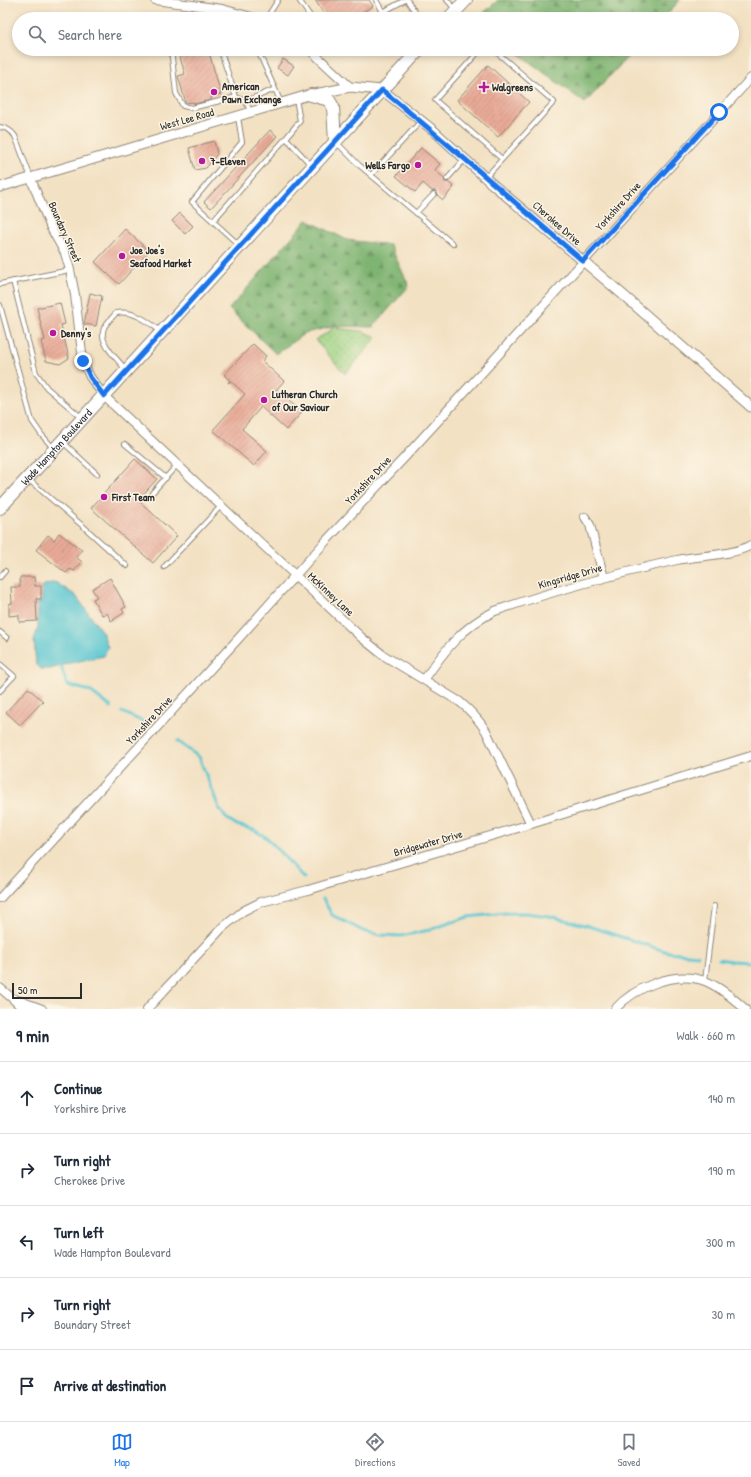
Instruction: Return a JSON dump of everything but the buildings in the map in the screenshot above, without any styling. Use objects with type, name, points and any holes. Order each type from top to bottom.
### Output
[{"type":"main road","points":[[455,12],[466,0]]},
{"type":"main road","name":"Wade Hampton Boulevard","points":[[0,508],[83,418],[100,391],[127,370],[414,56]]},
{"type":"main road","points":[[310,95],[329,100],[333,107],[335,142]]},
{"type":"street","points":[[156,0],[222,9],[233,12]]},
{"type":"street","points":[[317,56],[350,87]]},
{"type":"street","name":"Yorkshire Drive","points":[[0,898],[751,78]]},
{"type":"street","name":"West Lee Road","points":[[0,187],[310,95],[350,87],[382,90]]},
{"type":"street","name":"Cherokee Drive","points":[[382,90],[465,158],[751,407]]},
{"type":"street","name":"Boundary Street","points":[[31,179],[51,228],[65,253],[75,295],[83,361],[88,373],[100,391]]},
{"type":"street","name":"McKinney Lane","points":[[100,391],[362,638],[383,655],[460,702],[479,720],[486,731],[531,824]]},
{"type":"street","points":[[586,517],[590,525],[604,578]]},
{"type":"street","name":"Kingsridge Drive","points":[[424,680],[454,641],[471,625],[482,617],[495,611],[517,603],[604,578],[680,559],[738,551],[751,545]]},
{"type":"street","name":"Bridgewater Drive","points":[[147,1009],[221,929],[232,919],[250,907],[273,898],[308,890],[531,824],[751,756]]},
{"type":"street","points":[[615,1009],[631,996],[661,981],[686,977],[705,981],[722,990],[745,1009]]},
{"type":"street","points":[[0,988],[23,1009]]},
{"type":"street","points":[[12,998],[42,1009]]},
{"type":"lane","points":[[270,12],[278,0]]},
{"type":"lane","points":[[299,0],[307,12]]},
{"type":"lane","points":[[376,0],[383,12],[406,0],[415,12]]},
{"type":"lane","points":[[447,0],[450,12]]},
{"type":"lane","points":[[172,56],[176,93],[183,106],[192,108],[236,97],[246,101],[274,89]]},
{"type":"lane","points":[[222,56],[236,97]]},
{"type":"lane","points":[[260,56],[281,103]]},
{"type":"lane","points":[[475,56],[436,100],[502,158]]},
{"type":"lane","points":[[485,177],[554,102],[501,56]]},
{"type":"lane","points":[[213,221],[300,121],[296,99]]},
{"type":"lane","points":[[246,101],[250,112]]},
{"type":"lane","points":[[238,116],[242,142],[192,202],[240,246]]},
{"type":"lane","points":[[371,175],[421,121]]},
{"type":"lane","points":[[0,126],[6,128],[15,136],[31,179]]},
{"type":"lane","points":[[286,138],[313,166]]},
{"type":"lane","points":[[335,142],[371,175],[453,244]]},
{"type":"lane","points":[[447,179],[465,158]]},
{"type":"lane","points":[[416,213],[434,194]]},
{"type":"lane","points":[[0,284],[70,270]]},
{"type":"lane","points":[[13,281],[36,373],[47,388],[83,418]]},
{"type":"lane","points":[[0,305],[32,421],[41,434],[97,474]]},
{"type":"lane","points":[[127,370],[105,344],[103,339],[104,329],[116,313],[123,312],[146,319],[161,332]]},
{"type":"lane","points":[[125,444],[166,478]]},
{"type":"lane","points":[[152,493],[177,465]]},
{"type":"lane","points":[[28,478],[127,566]]},
{"type":"lane","points":[[164,567],[221,506]]},
{"type":"lane","points":[[0,577],[5,571]]},
{"type":"lane","points":[[0,632],[7,638]]},
{"type":"lane","points":[[0,664],[14,676],[0,691]]},
{"type":"lane","points":[[705,981],[714,906]]},
{"type":"path","points":[[228,383],[231,380]]},
{"type":"green space","points":[[498,0],[680,0],[669,12],[485,12]]},
{"type":"green space","points":[[521,56],[629,56],[585,103]]},
{"type":"green space","points":[[307,220],[347,240],[390,245],[409,286],[373,327],[336,326],[305,333],[276,354],[229,309]]},
{"type":"green space","points":[[335,328],[362,331],[377,337],[345,374],[315,340]]},
{"type":"water","points":[[55,582],[76,596],[102,632],[108,647],[104,656],[50,669],[41,669],[36,664],[34,640],[38,628],[38,609],[36,604],[42,601],[42,586]]},
{"type":"waterway","points":[[61,666],[67,685],[90,691],[111,707]]},
{"type":"waterway","points":[[122,712],[148,724]]},
{"type":"waterway","points":[[177,741],[199,757],[219,808],[226,818],[237,825],[254,830],[267,838],[304,878]]},
{"type":"waterway","points":[[323,899],[332,915],[363,931],[380,935],[401,936],[425,931],[468,917],[505,913],[526,913],[549,916],[585,925],[668,952],[698,955]]},
{"type":"waterway","points":[[719,959],[751,962]]},
{"type":"place","name":"Walgreens","points":[[484,87]]},
{"type":"place","name":"American Pawn Exchange","points":[[214,92]]},
{"type":"place","name":"7-Eleven","points":[[202,161]]},
{"type":"place","name":"Wells Fargo","points":[[418,165]]},
{"type":"place","name":"Joe Joe's Seafood Market","points":[[122,256]]},
{"type":"place","name":"Denny's","points":[[53,333]]},
{"type":"place","name":"Lutheran Church of Our Saviour","points":[[264,400]]},
{"type":"place","name":"First Team","points":[[104,497]]},
{"type":"route","points":[[83,361],[90,377],[104,396],[382,90],[433,130],[583,261],[719,112]]}]
